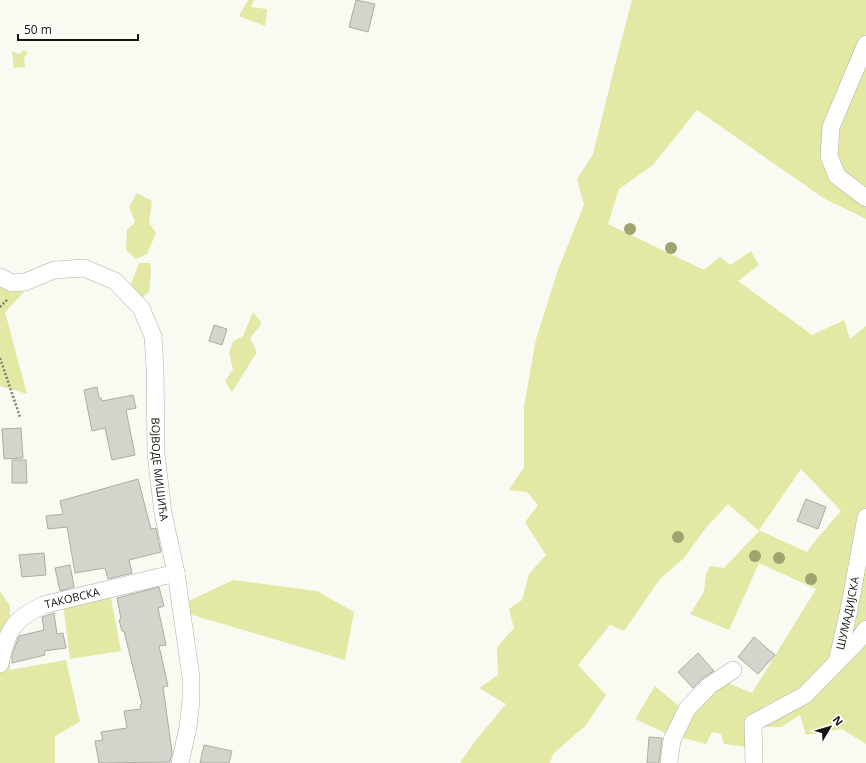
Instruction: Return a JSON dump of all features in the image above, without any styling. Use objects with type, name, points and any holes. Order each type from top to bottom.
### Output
[{"type":"street","points":[[866,44],[831,127],[829,156],[837,176],[866,198]]},
{"type":"street","name":"ВОЈВОДЕ МИШИЋА","points":[[0,277],[12,283],[25,282],[54,270],[84,268],[115,281],[141,308],[153,336],[156,454],[163,513],[176,573],[191,677],[190,707],[180,763]]},
{"type":"street","name":"ШУМАДИЈСКА","points":[[837,662],[849,610],[866,517]]},
{"type":"street","name":"ТАКОВСКА","points":[[0,664],[6,637],[12,627],[26,613],[43,605],[176,573]]},
{"type":"street","name":"ШУМАДИЈСКА","points":[[754,763],[753,724],[805,695],[857,642],[866,629]]},
{"type":"street","points":[[669,763],[672,740],[687,709],[709,686],[733,670]]},
{"type":"path","points":[[0,358],[20,417]]},
{"type":"green space","points":[[248,0],[254,0],[251,7],[267,9],[265,26],[239,16]]},
{"type":"green space","points":[[632,0],[866,0],[866,219],[825,199],[697,110],[653,165],[619,189],[608,224],[704,270],[720,257],[730,265],[751,251],[759,265],[738,281],[812,335],[844,320],[850,339],[866,326],[866,744],[842,729],[806,735],[800,715],[781,727],[760,727],[756,733],[763,763],[749,763],[746,747],[724,744],[721,734],[712,732],[706,744],[668,734],[635,719],[655,686],[681,708],[728,683],[752,693],[816,589],[759,563],[729,630],[690,614],[704,592],[706,574],[710,566],[724,568],[759,531],[728,504],[705,529],[684,558],[660,579],[624,631],[610,625],[578,665],[606,695],[586,725],[553,754],[550,763],[460,763],[475,741],[506,704],[479,688],[498,675],[497,647],[514,628],[509,609],[522,600],[529,574],[546,555],[525,522],[538,505],[527,492],[509,490],[524,467],[524,406],[536,339],[559,267],[584,205],[577,179],[593,154]],"holes":[[[801,469],[841,511],[807,552],[759,530]]]},
{"type":"green space","points":[[24,50],[28,54],[24,57],[25,67],[14,68],[12,51],[19,54]]},
{"type":"green space","points":[[137,193],[152,201],[149,223],[156,233],[147,254],[136,259],[126,250],[127,230],[135,222],[129,207]]},
{"type":"green space","points":[[139,263],[150,263],[151,272],[149,292],[141,299],[129,289]]},
{"type":"green space","points":[[0,271],[24,292],[5,312],[27,394],[0,386]]},
{"type":"green space","points":[[253,312],[262,323],[250,338],[257,352],[232,392],[225,381],[233,369],[229,353],[233,341],[243,336]]},
{"type":"green space","points":[[233,580],[317,591],[354,612],[345,660],[172,609]]},
{"type":"green space","points":[[0,591],[10,606],[10,670],[66,660],[80,722],[55,736],[55,763],[0,763]]},
{"type":"green space","points":[[110,593],[121,651],[70,659],[63,604]]},
{"type":"building","points":[[356,0],[375,4],[368,32],[349,27]]},
{"type":"building","points":[[214,325],[227,329],[222,345],[209,341]]},
{"type":"building","points":[[97,387],[99,398],[101,398],[102,401],[133,395],[136,408],[126,410],[135,455],[112,460],[105,428],[92,431],[84,390]]},
{"type":"building","points":[[21,428],[23,458],[4,459],[2,429]]},
{"type":"building","points":[[12,460],[26,460],[27,483],[12,483]]},
{"type":"building","points":[[138,479],[151,529],[156,528],[161,552],[129,560],[132,573],[108,579],[105,568],[75,573],[67,527],[48,529],[46,516],[63,514],[60,501]]},
{"type":"building","points":[[806,499],[826,507],[818,529],[797,521]]},
{"type":"building","points":[[44,553],[46,575],[22,577],[19,555]]},
{"type":"building","points":[[70,565],[74,587],[60,591],[55,568]]},
{"type":"building","points":[[159,587],[164,606],[158,608],[166,645],[159,646],[168,686],[163,687],[172,752],[170,762],[99,763],[95,741],[103,740],[101,732],[127,728],[124,711],[141,709],[140,705],[142,704],[124,631],[122,631],[119,620],[121,619],[117,598]]},
{"type":"building","points":[[54,613],[57,634],[63,633],[66,648],[44,651],[45,655],[12,663],[12,655],[19,636],[44,630],[42,617]]},
{"type":"building","points":[[754,637],[775,655],[758,674],[738,657]]},
{"type":"building","points":[[698,653],[714,671],[703,678],[693,688],[678,672]]},
{"type":"building","points":[[649,737],[662,738],[659,763],[647,763]]},
{"type":"building","points":[[204,745],[232,751],[229,763],[200,763]]}]
